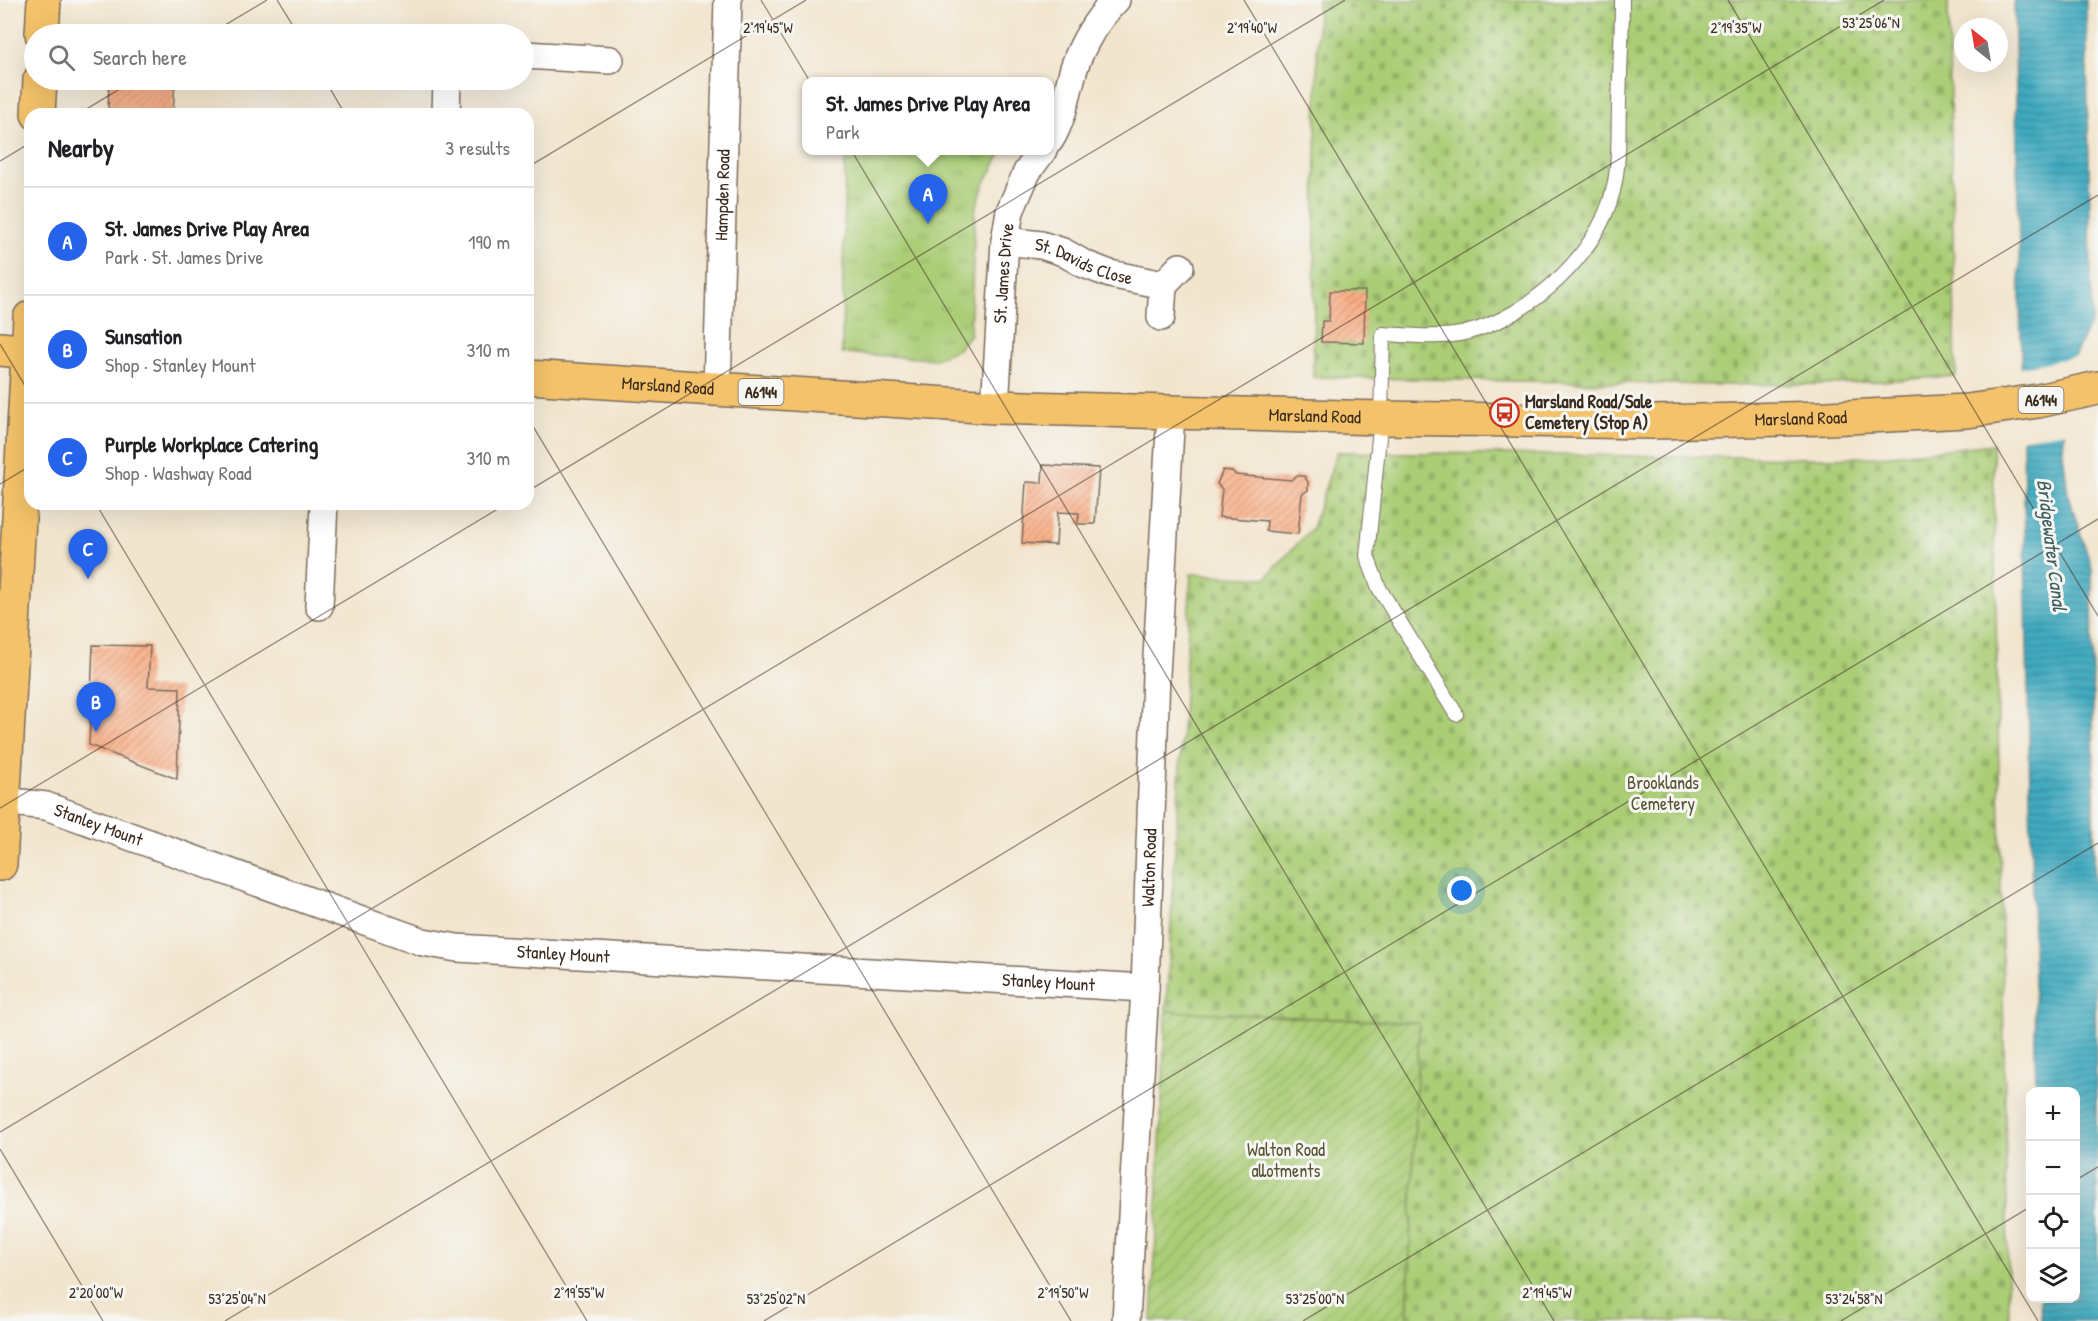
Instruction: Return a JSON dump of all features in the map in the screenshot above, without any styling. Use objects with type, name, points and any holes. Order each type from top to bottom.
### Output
[{"type":"main road","points":[[43,24],[44,0]]},
{"type":"main road","points":[[38,108],[39,90]]},
{"type":"main road","points":[[0,349],[24,351]]},
{"type":"main road","name":"Marsland Road","points":[[534,377],[995,408],[1381,418],[1665,421],[1895,416],[1983,409],[2098,388]]},
{"type":"main road","points":[[0,864],[24,427]]},
{"type":"street","name":"Hampden Road","points":[[717,390],[728,0]]},
{"type":"street","points":[[1054,131],[1083,48],[1098,21],[1116,0]]},
{"type":"street","points":[[534,56],[610,60]]},
{"type":"street","points":[[446,108],[447,90]]},
{"type":"street","name":"St. James Drive","points":[[995,408],[1005,241],[1017,190],[1040,155]]},
{"type":"street","name":"St. Davids Close","points":[[1005,241],[1041,245],[1063,252],[1084,264],[1110,274],[1171,276],[1161,317]]},
{"type":"street","name":"Walton Road","points":[[1126,1321],[1145,988],[1156,675],[1171,412]]},
{"type":"street","points":[[320,606],[324,510]]},
{"type":"street","name":"Stanley Mount","points":[[4,801],[46,806],[423,942],[446,946],[1145,988]]},
{"type":"lane","points":[[1456,714],[1379,588],[1367,556],[1381,418],[1383,334],[1426,336],[1463,333],[1492,324],[1524,306],[1547,287],[1593,238],[1606,213],[1618,157],[1622,0]]},
{"type":"green space","points":[[1318,0],[1948,0],[1956,376],[1836,384],[1719,385],[1313,377]]},
{"type":"green space","points":[[845,155],[1000,155],[984,184],[975,210],[970,334],[958,349],[935,359],[842,353]]},
{"type":"green space","name":"Brooklands Cemetery","points":[[1993,444],[2009,1321],[1407,1321],[1419,1023],[1166,1011],[1191,574],[1266,578],[1312,528],[1337,452],[1816,458],[1873,457]]},
{"type":"green space","name":"Walton Road allotments","points":[[1166,1011],[1419,1023],[1407,1321],[1152,1321]]},
{"type":"water","name":"Bridgewater Canal","points":[[2014,0],[2086,0],[2092,320],[2069,367],[2063,451],[2068,495],[2092,568],[2098,1321],[2041,1321],[2040,1303],[2080,1303],[2080,1087],[2036,1087]]},
{"type":"pier","points":[[2078,356],[2072,368],[2067,432],[2019,439],[2017,368]]},
{"type":"building","points":[[109,90],[174,90],[173,108],[108,108]]},
{"type":"building","points":[[1330,291],[1365,291],[1364,343],[1321,342],[1322,321],[1329,321]]},
{"type":"building","points":[[1043,465],[1099,468],[1095,524],[1078,524],[1079,513],[1058,512],[1056,545],[1022,543],[1026,482],[1042,483]]},
{"type":"building","points":[[1223,470],[1232,471],[1236,475],[1291,480],[1296,476],[1304,476],[1308,482],[1308,490],[1302,494],[1298,534],[1266,531],[1267,521],[1219,517],[1222,489],[1217,484]]},
{"type":"building","points":[[93,645],[150,646],[148,687],[180,688],[177,779],[89,745]]},
{"type":"place","name":"St. James Drive Play Area","points":[[928,224]]},
{"type":"place","name":"Marsland Road/Sale Cemetery (Stop A)","points":[[1504,412]]},
{"type":"place","name":"Purple Workplace Catering","points":[[88,579]]},
{"type":"place","name":"Sunsation","points":[[96,732]]}]
